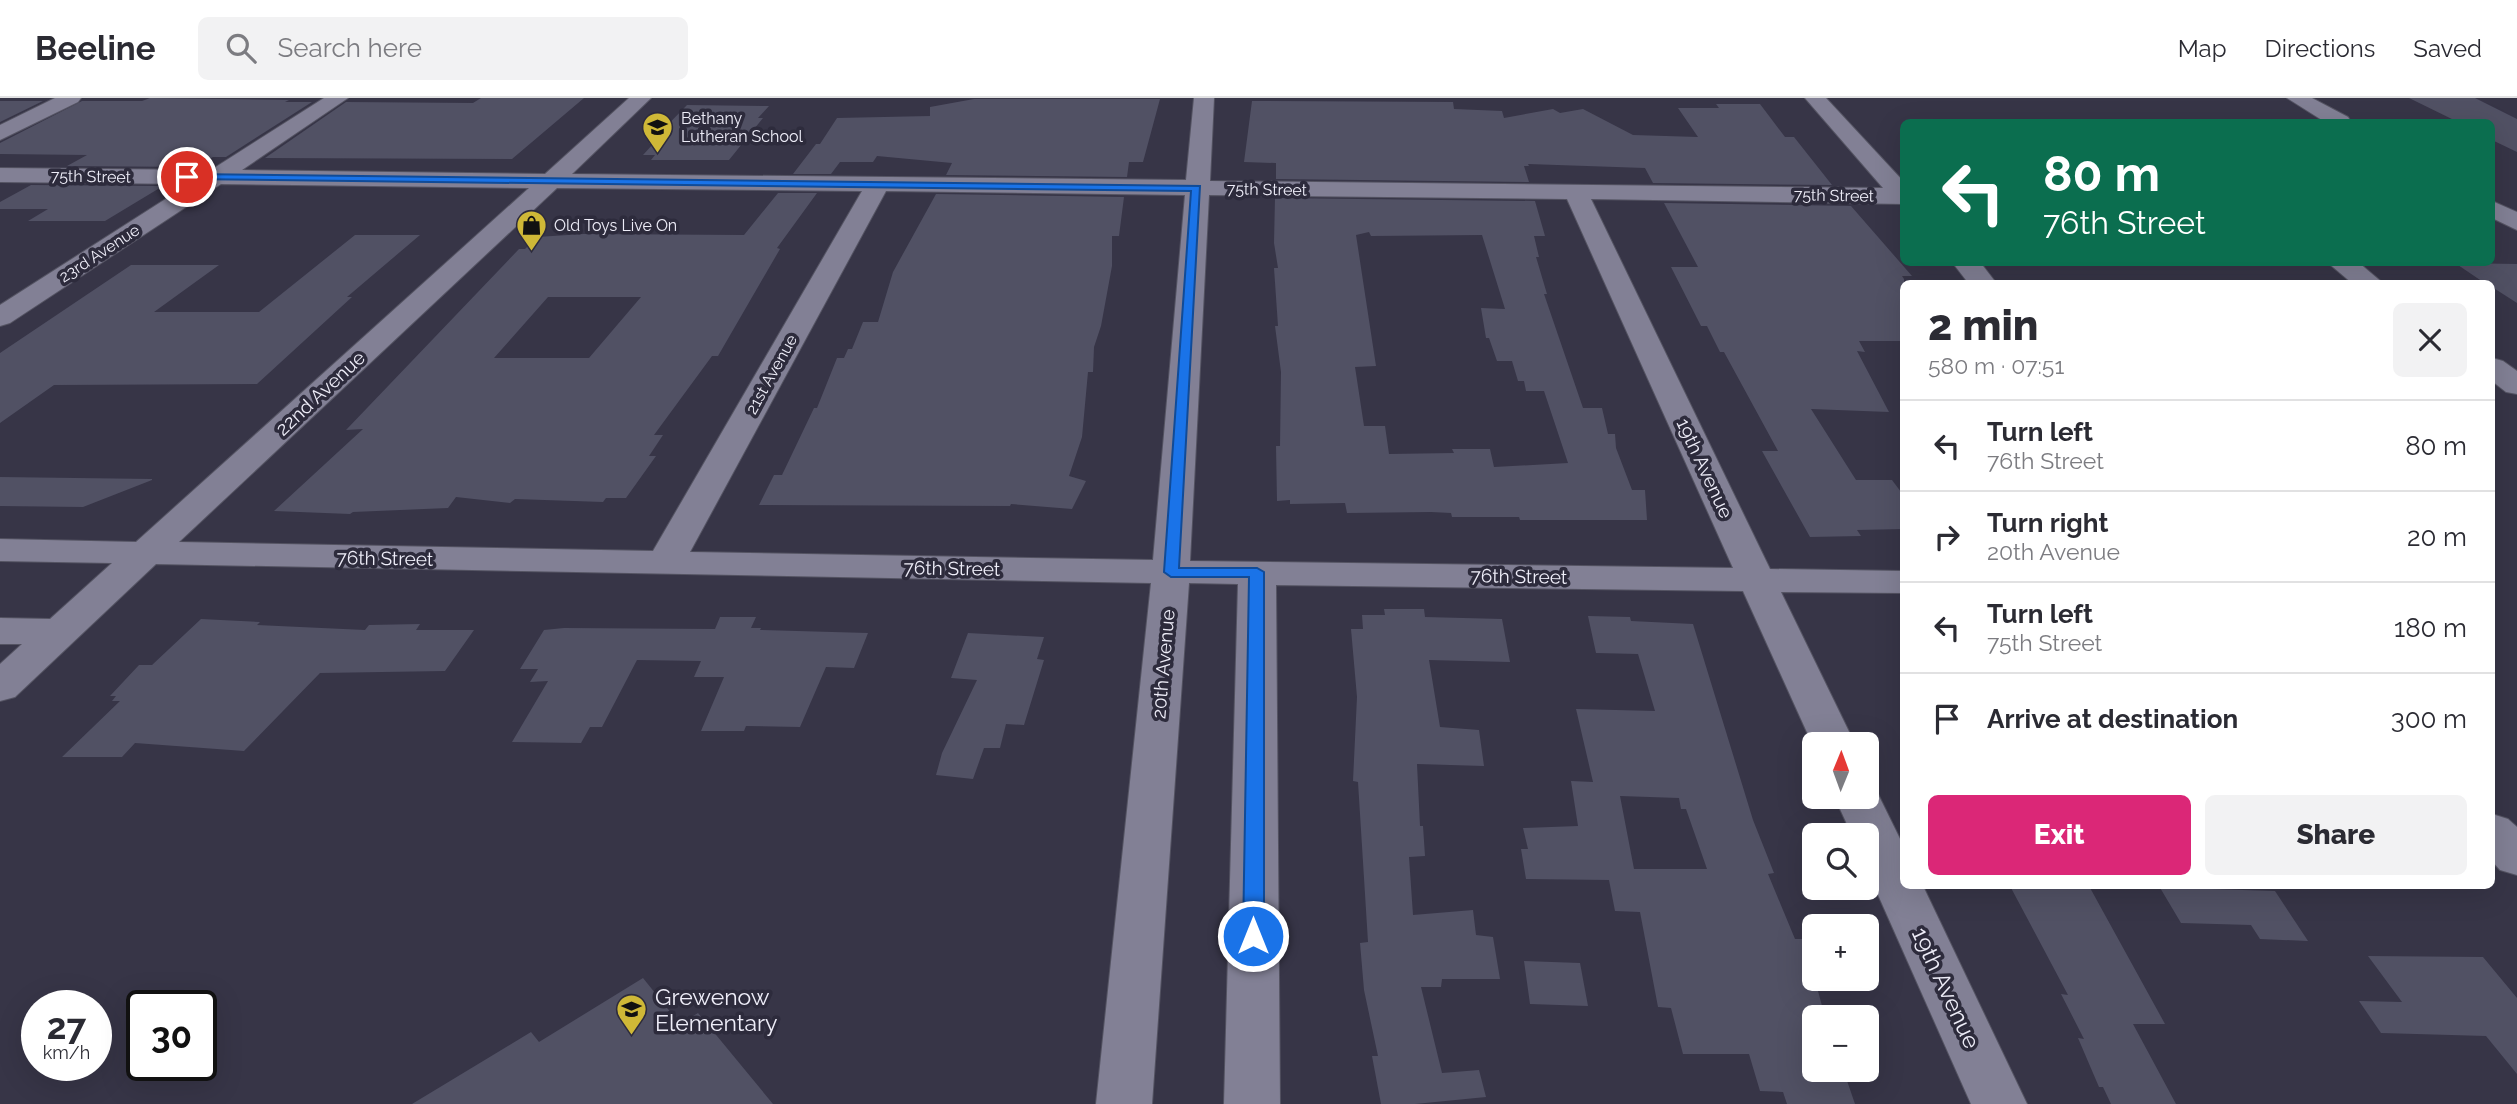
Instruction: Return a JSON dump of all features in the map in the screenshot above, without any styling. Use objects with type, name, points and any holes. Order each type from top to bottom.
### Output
[{"type":"street","points":[[0,133],[71,98]]},
{"type":"street","name":"23rd Avenue","points":[[0,317],[338,98]]},
{"type":"street","name":"22nd Avenue","points":[[7,674],[59,632],[145,554],[641,98]]},
{"type":"street","name":"20th Avenue","points":[[1124,1104],[1171,572],[1204,98]]},
{"type":"street","points":[[1815,98],[1900,192]]},
{"type":"street","points":[[2297,98],[2335,119]]},
{"type":"street","name":"75th Street","points":[[0,175],[1900,196]]},
{"type":"street","name":"21st Avenue","points":[[665,563],[878,185]]},
{"type":"street","name":"19th Avenue","points":[[1576,192],[1828,732]]},
{"type":"street","points":[[2495,206],[2517,204]]},
{"type":"street","points":[[2495,208],[2517,222]]},
{"type":"street","points":[[1968,266],[1981,280]]},
{"type":"street","points":[[2346,266],[2365,280]]},
{"type":"street","points":[[2495,370],[2517,385]]},
{"type":"street","name":"76th Street","points":[[0,550],[1171,572],[1900,582]]},
{"type":"street","points":[[1252,1104],[1257,572]]},
{"type":"street","points":[[0,631],[59,632]]},
{"type":"street","name":"19th Avenue","points":[[1863,809],[1999,1104]]},
{"type":"street","points":[[2495,834],[2517,857]]},
{"type":"building","points":[[150,98],[312,102],[226,157],[213,157],[195,167],[67,166],[87,155],[0,154],[0,143],[82,101],[142,101]]},
{"type":"building","points":[[481,98],[584,98],[512,159],[265,158],[346,102],[473,103]]},
{"type":"building","points":[[2409,98],[2475,98],[2517,119],[2517,152],[2495,141],[2495,119],[2452,119]]},
{"type":"building","points":[[974,99],[1160,99],[1143,162],[1129,162],[1127,177],[946,175],[952,163],[877,156],[873,162],[840,162],[831,174],[793,174],[816,144],[820,144],[837,118],[930,116],[930,107]]},
{"type":"building","points":[[0,101],[43,101],[0,122]]},
{"type":"building","points":[[1252,101],[1453,102],[1454,109],[1502,111],[1504,118],[1553,109],[1560,113],[1583,109],[1633,135],[1698,137],[1678,108],[1719,108],[1716,104],[1760,104],[1785,137],[1794,137],[1832,185],[1653,183],[1645,168],[1528,164],[1529,166],[1524,166],[1529,182],[1276,179],[1276,163],[1244,162]]},
{"type":"building","points":[[687,105],[769,106],[758,118],[763,118],[729,160],[651,160],[655,155],[643,155],[653,144],[649,144]]},
{"type":"building","points":[[31,185],[163,186],[105,221],[28,221],[48,209],[0,209],[0,202]]},
{"type":"building","points":[[778,193],[817,193],[777,248],[780,249],[718,356],[712,356],[654,435],[663,435],[649,456],[656,456],[626,498],[606,498],[603,502],[515,499],[510,503],[456,497],[448,508],[350,514],[274,511],[363,429],[346,430],[519,249],[525,249],[537,237],[583,234],[744,235]],"holes":[[[548,297],[641,297],[589,358],[494,358]]]},
{"type":"building","points":[[936,194],[1124,197],[1119,236],[1112,236],[1112,266],[1101,326],[1094,347],[1093,372],[1088,372],[1082,437],[1069,476],[1086,481],[1072,509],[1011,504],[759,505],[774,475],[782,475],[814,408],[817,408],[837,358],[844,358],[848,349],[852,349],[863,322],[878,322],[893,272]]},
{"type":"building","points":[[1275,198],[1535,201],[1545,236],[1534,236],[1539,257],[1536,257],[1547,294],[1544,294],[1583,408],[1602,408],[1608,434],[1615,434],[1616,448],[1632,490],[1645,490],[1647,520],[1520,520],[1519,517],[1452,517],[1451,513],[1431,512],[1347,513],[1345,503],[1290,504],[1290,500],[1277,501],[1276,446],[1280,446],[1281,372],[1275,326],[1278,326],[1274,268],[1278,268],[1274,243]],"holes":[[[1369,232],[1371,236],[1482,235],[1505,309],[1481,308],[1486,338],[1489,338],[1497,361],[1512,361],[1518,381],[1524,381],[1526,391],[1544,391],[1568,463],[1494,467],[1490,449],[1452,449],[1454,453],[1389,454],[1385,426],[1364,426],[1355,367],[1376,366],[1356,235]]]},
{"type":"building","points":[[1664,203],[1851,206],[1900,262],[1900,266],[1903,266],[1912,276],[1902,276],[1904,280],[1900,280],[1900,341],[1859,341],[1865,352],[1857,351],[1889,412],[1811,409],[1856,480],[1892,480],[1900,491],[1900,529],[1857,530],[1861,536],[1810,537],[1762,451],[1778,451],[1724,352],[1720,352],[1707,326],[1701,326],[1671,267],[1698,267]]},
{"type":"building","points":[[355,235],[420,235],[347,297],[352,297],[257,384],[54,385],[0,423],[0,353],[131,265],[219,265],[154,312],[259,312]]},
{"type":"building","points":[[2517,264],[2517,303],[2495,289],[2495,280],[2480,280],[2459,266]]},
{"type":"building","points":[[0,477],[152,480],[83,507],[0,506]]},
{"type":"building","points":[[1384,609],[1424,609],[1425,617],[1502,619],[1510,662],[1429,660],[1440,727],[1479,730],[1484,766],[1417,764],[1420,826],[1423,826],[1425,856],[1409,857],[1413,915],[1473,910],[1476,935],[1493,937],[1500,979],[1442,979],[1441,987],[1421,987],[1442,1073],[1479,1070],[1486,1097],[1415,1104],[1381,1104],[1372,1056],[1378,1056],[1364,990],[1360,943],[1368,942],[1358,782],[1353,781],[1357,697],[1351,629],[1363,629],[1362,615],[1385,615]]},
{"type":"building","points":[[1588,616],[1630,617],[1631,621],[1693,624],[1753,820],[1774,873],[1768,874],[1795,939],[1802,939],[1802,991],[1818,991],[1822,1005],[1802,1005],[1802,1082],[1847,1082],[1855,1104],[1787,1104],[1783,1092],[1760,1091],[1749,1054],[1683,1054],[1671,1008],[1658,1007],[1640,912],[1615,911],[1609,880],[1526,879],[1521,849],[1528,849],[1523,828],[1578,826],[1571,781],[1593,782],[1576,709],[1655,711],[1638,654],[1596,653]],"holes":[[[1620,796],[1679,798],[1681,809],[1686,809],[1707,869],[1634,869]]]},
{"type":"building","points":[[720,617],[756,617],[751,628],[761,628],[760,630],[868,633],[854,668],[826,667],[800,727],[746,726],[744,731],[701,731],[724,677],[694,677],[701,661],[637,660],[602,727],[590,727],[581,743],[512,742],[548,681],[530,682],[538,669],[520,669],[544,630],[715,629]]},
{"type":"building","points":[[201,619],[260,622],[257,625],[365,630],[369,625],[420,624],[416,630],[474,630],[445,671],[320,673],[244,751],[135,743],[122,757],[62,757],[120,701],[112,701],[116,696],[110,696],[139,665],[152,665]]},
{"type":"building","points":[[968,633],[1044,637],[1037,659],[1044,660],[1024,725],[1006,724],[1000,748],[984,748],[973,779],[936,775],[942,753],[977,680],[951,678]]},
{"type":"building","points":[[2012,889],[2091,889],[2165,1024],[2133,1024],[2176,1104],[2111,1104],[2103,1087],[2099,1087],[2078,1038],[2084,1039],[2061,994],[2068,995]]},
{"type":"building","points":[[2161,889],[2275,891],[2308,941],[2260,939],[2251,925],[2181,923]]},
{"type":"building","points":[[2368,956],[2483,957],[2517,998],[2517,1074],[2486,1036],[2381,1033],[2359,1001],[2402,1002]]},
{"type":"building","points":[[1524,961],[1580,963],[1588,1006],[1530,1004]]},
{"type":"building","name":"Grewenow Elementary","points":[[643,978],[680,1024],[698,1013],[773,1104],[412,1104],[531,1032],[539,1042]]},
{"type":"place","name":"Bethany Lutheran School","points":[[658,154]]},
{"type":"place","name":"Old Toys Live On","points":[[531,252]]},
{"type":"place","name":"Grewenow Elementary","points":[[632,1037]]},
{"type":"route","points":[[187,177],[1196,188],[1171,572],[1257,572],[1253,936]]}]
